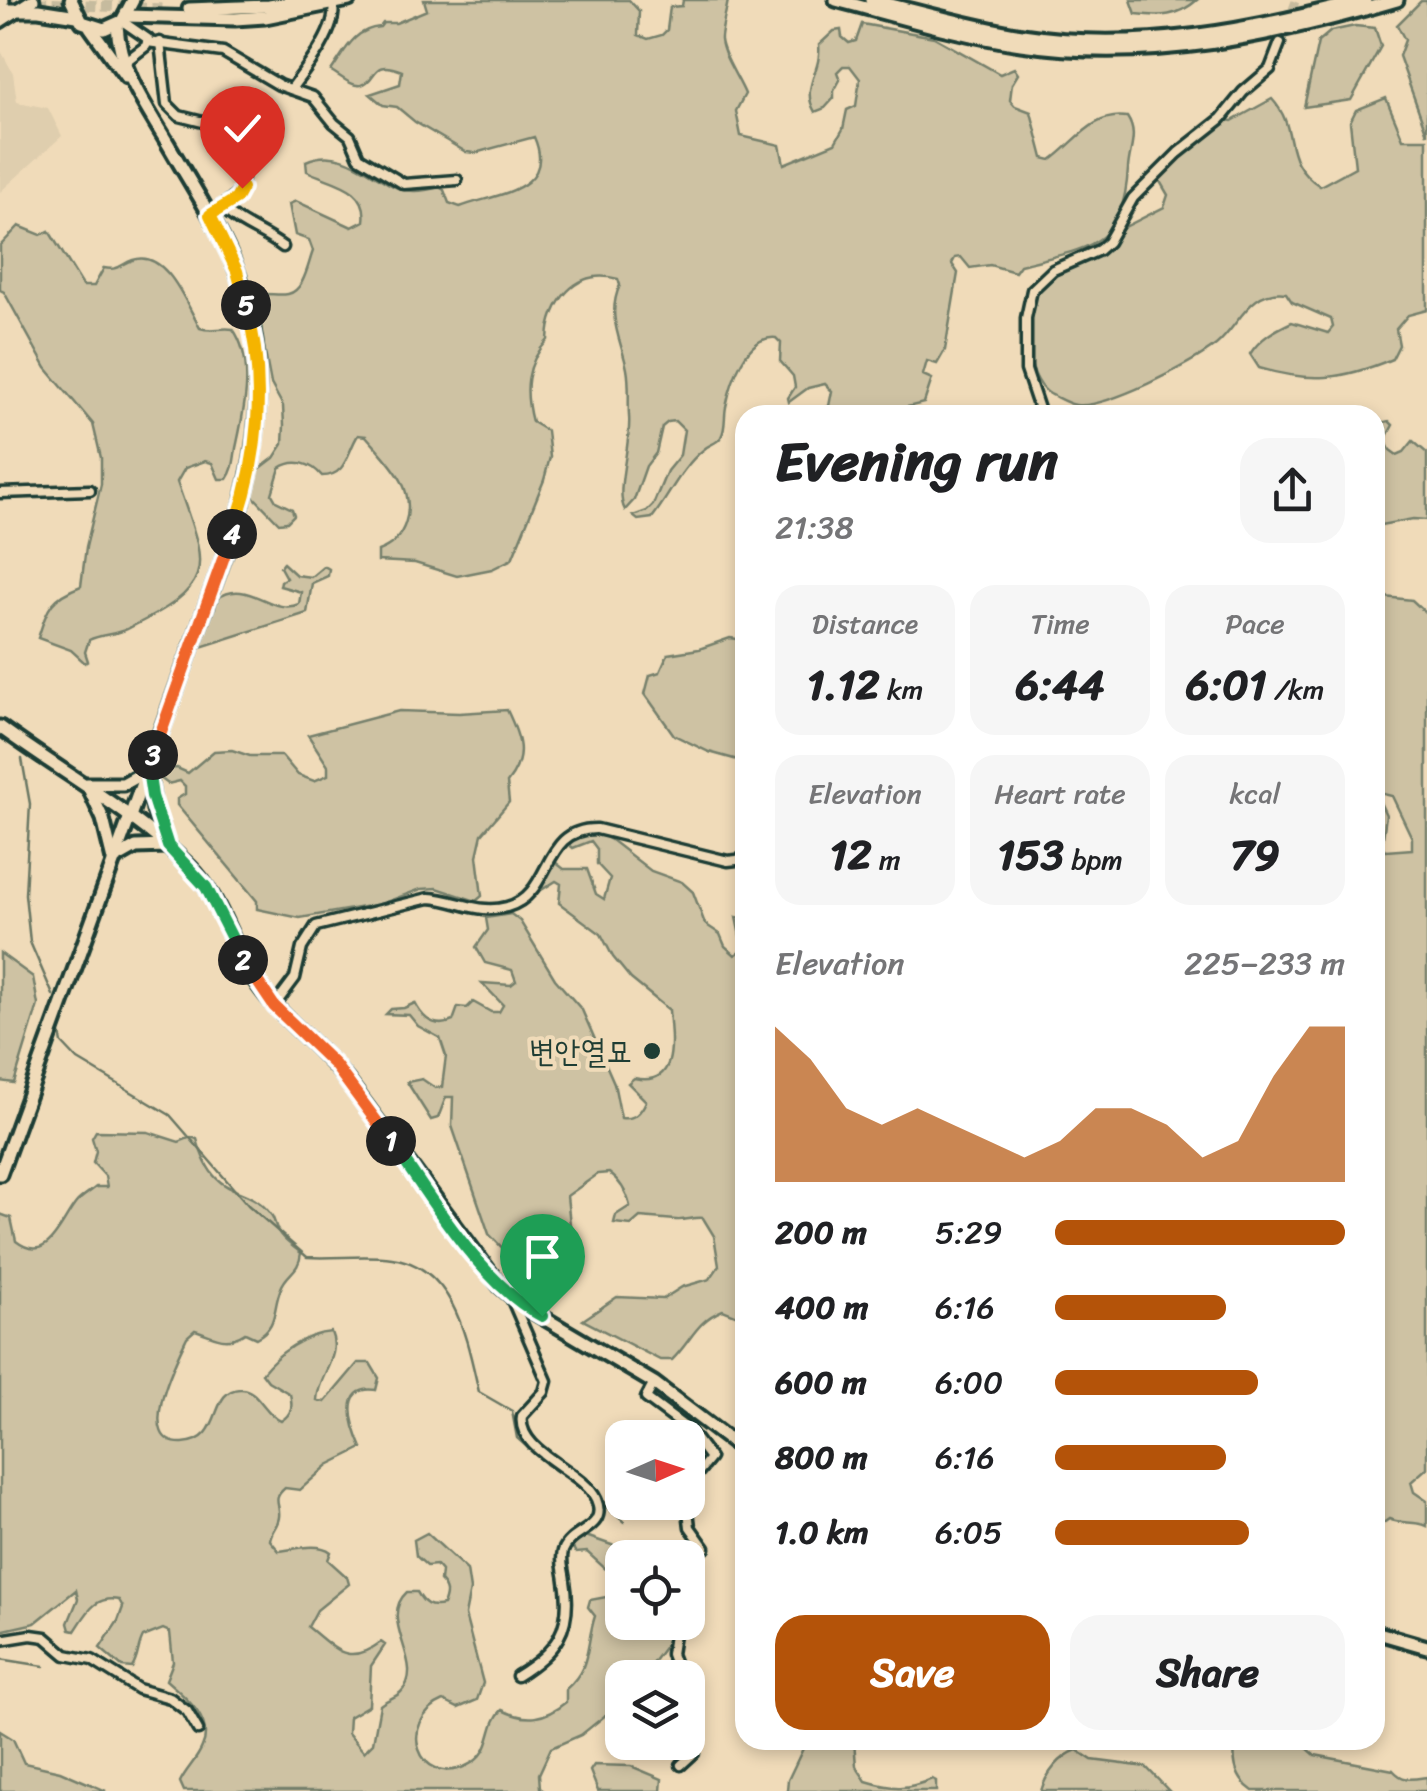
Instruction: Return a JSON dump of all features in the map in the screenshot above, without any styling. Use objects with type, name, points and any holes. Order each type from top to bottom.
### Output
[{"type":"main road","points":[[0,21],[33,0]]},
{"type":"main road","points":[[71,0],[77,16]]},
{"type":"main road","points":[[133,0],[122,21],[119,50],[135,88]]},
{"type":"main road","points":[[164,9],[234,8],[310,0]]},
{"type":"main road","points":[[90,26],[104,28],[122,21],[235,20],[350,0]]},
{"type":"main road","points":[[836,0],[1006,42],[1102,51],[1189,48],[1263,36],[1397,0]]},
{"type":"main road","points":[[872,0],[1021,35],[1130,42],[1267,26],[1365,0]]},
{"type":"main road","points":[[0,10],[77,16],[90,26],[135,88],[210,215],[237,271],[252,324],[258,394],[254,444],[238,519],[0,1174]]},
{"type":"main road","points":[[0,727],[130,815],[168,846],[206,887],[253,978],[274,1006],[335,1065],[490,1276],[510,1296],[654,1383],[735,1444]]},
{"type":"main road","points":[[87,784],[122,784],[148,770]]},
{"type":"main road","points":[[148,770],[154,810],[168,846]]},
{"type":"main road","points":[[87,784],[104,819],[113,860]]},
{"type":"main road","points":[[113,860],[136,847],[168,846]]},
{"type":"main road","points":[[1385,1635],[1427,1648]]},
{"type":"street","points":[[291,89],[318,52],[335,15],[333,5]]},
{"type":"street","points":[[122,21],[143,33],[147,42]]},
{"type":"street","points":[[124,62],[147,42],[223,52],[291,89],[314,97],[350,136],[360,157],[382,173],[404,184],[457,180]]},
{"type":"street","points":[[160,42],[166,104],[179,116],[214,125],[223,146],[241,146],[242,188],[236,199],[210,215]]},
{"type":"street","points":[[1038,405],[1026,370],[1026,318],[1032,290],[1053,270],[1099,250],[1108,242],[1133,198],[1270,69],[1280,43]]},
{"type":"street","points":[[222,206],[236,222],[266,234],[283,247]]},
{"type":"street","points":[[0,493],[90,490]]},
{"type":"street","points":[[274,1006],[296,978],[302,948],[316,926],[429,898],[474,909],[512,906],[537,886],[555,848],[582,828],[735,860]]},
{"type":"street","points":[[510,1296],[546,1381],[544,1392],[522,1416],[522,1428],[542,1453],[586,1486],[598,1508],[593,1526],[568,1541],[562,1556],[565,1620],[558,1641],[547,1656],[517,1676]]},
{"type":"street","points":[[654,1383],[646,1398],[676,1420]]},
{"type":"street","points":[[0,1640],[45,1637],[66,1655],[92,1660],[138,1689],[170,1698],[187,1712],[198,1730]]},
{"type":"street","points":[[682,1765],[687,1760]]},
{"type":"shaded area","points":[[424,0],[629,0],[639,11],[638,35],[648,39],[667,30],[670,7],[682,6],[683,0],[728,0],[721,40],[745,94],[736,111],[741,136],[780,145],[784,164],[835,143],[847,110],[856,106],[860,79],[850,66],[837,72],[840,80],[834,98],[825,108],[815,112],[811,103],[810,87],[819,45],[834,31],[841,30],[849,43],[856,41],[862,24],[934,37],[1000,74],[1014,68],[1018,74],[1010,100],[1031,112],[1043,158],[1051,160],[1104,119],[1127,117],[1133,136],[1125,196],[1109,230],[1081,249],[1020,265],[1015,272],[990,265],[970,268],[961,257],[955,258],[952,264],[958,273],[945,350],[937,364],[927,361],[923,375],[932,379],[924,403],[829,405],[832,391],[825,384],[808,388],[789,402],[795,387],[793,376],[780,361],[781,343],[776,338],[756,344],[736,373],[721,437],[688,465],[652,518],[638,520],[633,516],[653,505],[667,471],[680,455],[684,430],[675,421],[662,427],[656,453],[646,466],[634,500],[625,510],[621,492],[629,427],[629,387],[614,317],[620,285],[618,279],[603,277],[578,283],[553,313],[548,340],[531,368],[527,389],[529,411],[532,422],[547,431],[550,457],[512,559],[492,569],[457,576],[415,563],[378,561],[378,551],[401,532],[408,503],[399,476],[366,436],[358,435],[341,468],[330,475],[322,476],[302,463],[280,468],[272,494],[276,501],[292,509],[294,515],[287,522],[279,523],[251,494],[258,470],[274,458],[283,444],[284,425],[283,406],[271,384],[254,295],[288,294],[298,288],[305,276],[313,251],[309,240],[295,235],[289,204],[296,201],[352,227],[364,221],[361,200],[346,187],[307,171],[306,161],[318,157],[341,159],[404,190],[439,187],[449,203],[460,207],[518,188],[537,169],[539,155],[534,137],[466,152],[370,94],[400,84],[402,71],[379,68],[367,82],[357,85],[331,71],[363,32],[427,10]]},
{"type":"shaded area","points":[[1131,0],[1197,0],[1176,13],[1153,15],[1136,14]]},
{"type":"shaded area","points":[[1421,1],[1427,1],[1427,134],[1399,56],[1405,40],[1397,25]]},
{"type":"shaded area","points":[[1355,26],[1375,28],[1381,46],[1351,100],[1304,107],[1318,42],[1331,31]]},
{"type":"shaded area","points":[[0,49],[13,73],[17,102],[48,108],[62,136],[0,192]]},
{"type":"shaded area","points":[[1386,98],[1403,139],[1427,139],[1427,310],[1408,315],[1396,329],[1399,345],[1392,359],[1326,377],[1295,376],[1259,368],[1250,354],[1280,328],[1292,322],[1328,333],[1333,327],[1331,319],[1292,302],[1286,293],[1273,293],[1254,302],[1216,345],[1127,393],[1076,405],[1054,396],[1040,384],[1028,353],[1026,331],[1043,279],[1164,207],[1168,195],[1158,178],[1183,150],[1222,119],[1232,121],[1272,99],[1286,122],[1299,165],[1320,186],[1355,167],[1350,122],[1356,110]]},
{"type":"shaded area","points":[[19,226],[41,235],[49,231],[83,286],[94,286],[104,268],[117,268],[133,260],[156,263],[175,282],[200,328],[233,329],[244,356],[245,403],[227,479],[219,479],[212,463],[205,461],[185,468],[177,482],[199,554],[192,585],[157,613],[122,631],[89,640],[85,663],[71,650],[38,638],[52,605],[81,586],[101,484],[101,458],[93,424],[46,368],[0,290],[0,246]]},
{"type":"shaded area","points":[[1385,422],[1393,425],[1385,440]]},
{"type":"shaded area","points":[[1385,440],[1397,455],[1413,441],[1427,453],[1427,520],[1385,524]]},
{"type":"shaded area","points":[[283,563],[296,575],[311,577],[324,566],[329,569],[328,576],[312,583],[307,613],[201,647],[209,613],[217,599],[228,593],[249,594],[289,607],[299,604],[301,592],[280,586],[286,578],[280,567]]},
{"type":"shaded area","points":[[1385,597],[1412,600],[1427,614],[1427,1468],[1411,1482],[1414,1492],[1427,1501],[1427,1526],[1389,1519],[1385,1522],[1385,850],[1412,849],[1412,838],[1392,796],[1385,794]]},
{"type":"shaded area","points":[[735,639],[735,759],[674,735],[645,694],[650,675],[660,672],[668,654]]},
{"type":"shaded area","points":[[507,710],[520,756],[507,783],[509,802],[482,834],[477,856],[482,896],[476,901],[437,888],[421,889],[381,904],[300,918],[257,909],[257,901],[177,805],[177,799],[185,794],[185,786],[180,781],[168,784],[160,778],[167,769],[188,773],[214,751],[232,750],[250,756],[282,756],[298,775],[314,781],[328,775],[328,766],[308,735],[399,711]]},
{"type":"shaded area","points":[[593,830],[651,871],[682,882],[693,892],[705,924],[720,934],[735,955],[735,1315],[723,1310],[714,1314],[672,1360],[660,1360],[583,1320],[617,1297],[663,1299],[682,1287],[710,1279],[719,1266],[714,1236],[703,1218],[640,1217],[631,1225],[614,1223],[616,1215],[630,1206],[629,1201],[613,1176],[598,1174],[567,1196],[571,1234],[566,1253],[537,1269],[525,1268],[519,1277],[511,1257],[489,1234],[452,1126],[453,1097],[446,1097],[438,1118],[431,1120],[407,1082],[422,1079],[435,1088],[442,1087],[446,1056],[440,1038],[418,1026],[409,1015],[386,1014],[415,1003],[426,1018],[441,1024],[453,1021],[458,1007],[467,1008],[473,1002],[499,1012],[503,1005],[482,983],[511,985],[516,981],[512,970],[485,963],[476,947],[488,930],[486,918],[511,914],[520,921],[555,979],[582,1010],[614,1083],[621,1118],[636,1115],[646,1101],[628,1083],[634,1078],[659,1076],[666,1069],[671,1047],[669,1010],[631,979],[601,934],[559,903],[561,884],[556,881],[543,889],[541,880],[547,866],[555,862],[564,869],[587,869],[596,894],[604,899],[610,878],[597,864],[597,849],[591,841],[573,848],[567,843],[576,834]]},
{"type":"shaded area","points":[[0,953],[33,977],[38,1005],[14,1083],[0,1081]]},
{"type":"shaded area","points":[[96,1131],[148,1132],[179,1142],[197,1139],[213,1174],[262,1205],[282,1237],[301,1253],[298,1265],[281,1288],[272,1322],[263,1333],[256,1338],[245,1333],[226,1339],[195,1330],[187,1337],[162,1398],[161,1430],[168,1440],[183,1443],[205,1434],[224,1398],[240,1389],[252,1393],[281,1421],[291,1409],[290,1394],[262,1373],[276,1358],[312,1336],[331,1332],[334,1341],[317,1400],[325,1402],[358,1363],[370,1363],[379,1378],[376,1390],[364,1390],[352,1401],[352,1420],[362,1448],[328,1465],[300,1490],[285,1488],[281,1492],[277,1499],[278,1520],[270,1540],[279,1551],[326,1549],[331,1552],[328,1560],[347,1577],[349,1584],[317,1610],[308,1627],[334,1648],[350,1654],[381,1642],[385,1645],[371,1666],[369,1705],[349,1717],[348,1733],[364,1752],[373,1743],[380,1705],[401,1692],[408,1681],[407,1656],[397,1616],[399,1603],[407,1592],[417,1592],[430,1605],[443,1605],[446,1589],[440,1581],[441,1571],[416,1556],[414,1540],[427,1533],[467,1570],[470,1590],[465,1615],[483,1683],[477,1700],[458,1708],[444,1701],[429,1710],[420,1723],[419,1749],[436,1768],[449,1770],[475,1761],[486,1747],[502,1710],[535,1717],[566,1702],[566,1689],[580,1672],[586,1655],[595,1616],[588,1607],[590,1600],[605,1597],[605,1640],[668,1640],[655,1660],[605,1660],[605,1716],[581,1735],[551,1748],[539,1774],[544,1791],[184,1791],[180,1782],[205,1737],[196,1709],[166,1680],[173,1662],[170,1632],[163,1629],[143,1637],[132,1668],[122,1667],[100,1648],[118,1621],[123,1607],[119,1600],[98,1603],[75,1631],[70,1630],[68,1623],[78,1599],[76,1590],[35,1623],[0,1631],[0,1214],[11,1218],[16,1241],[27,1247],[45,1245],[78,1201],[96,1187],[107,1187],[105,1176],[93,1163],[96,1151],[92,1138]]},
{"type":"shaded area","points":[[583,1535],[605,1543],[605,1568],[587,1552],[576,1553],[571,1545]]},
{"type":"shaded area","points":[[0,1731],[13,1739],[24,1763],[60,1771],[106,1791],[0,1791]]},
{"type":"shaded area","points":[[802,1750],[855,1750],[856,1766],[866,1781],[899,1787],[932,1779],[936,1781],[936,1791],[787,1791]]},
{"type":"shaded area","points":[[1077,1750],[1092,1760],[1146,1767],[1169,1791],[1041,1791],[1054,1766]]},
{"type":"shaded area","points":[[1235,1750],[1309,1750],[1315,1755],[1393,1770],[1404,1778],[1427,1777],[1427,1791],[1253,1791],[1242,1781]]},
{"type":"shaded area","points":[[594,1765],[631,1766],[662,1779],[661,1791],[598,1791],[590,1771]]},
{"type":"waterway","points":[[22,759],[30,804],[25,894],[30,942],[53,995]]},
{"type":"waterway","points":[[59,1029],[62,1043],[78,1060],[170,1115],[248,1205],[307,1257],[392,1258],[413,1264],[430,1276],[455,1309],[479,1392],[512,1411],[517,1438],[536,1455]]},
{"type":"waterway","points":[[546,1464],[585,1491]]},
{"type":"waterway","points":[[599,1500],[624,1522]]},
{"type":"waterway","points":[[0,1659],[44,1666]]},
{"type":"tunnel","points":[[1280,43],[1296,0]]},
{"type":"tunnel","points":[[3,1],[164,9]]},
{"type":"place","name":"변안열묘","points":[[652,1051]]},
{"type":"route","points":[[242,188],[236,199],[210,215],[237,271],[252,324],[258,357],[254,444],[238,519],[148,770],[154,810],[168,846],[206,887],[262,991],[347,1080],[490,1276],[510,1296],[542,1316]]}]
